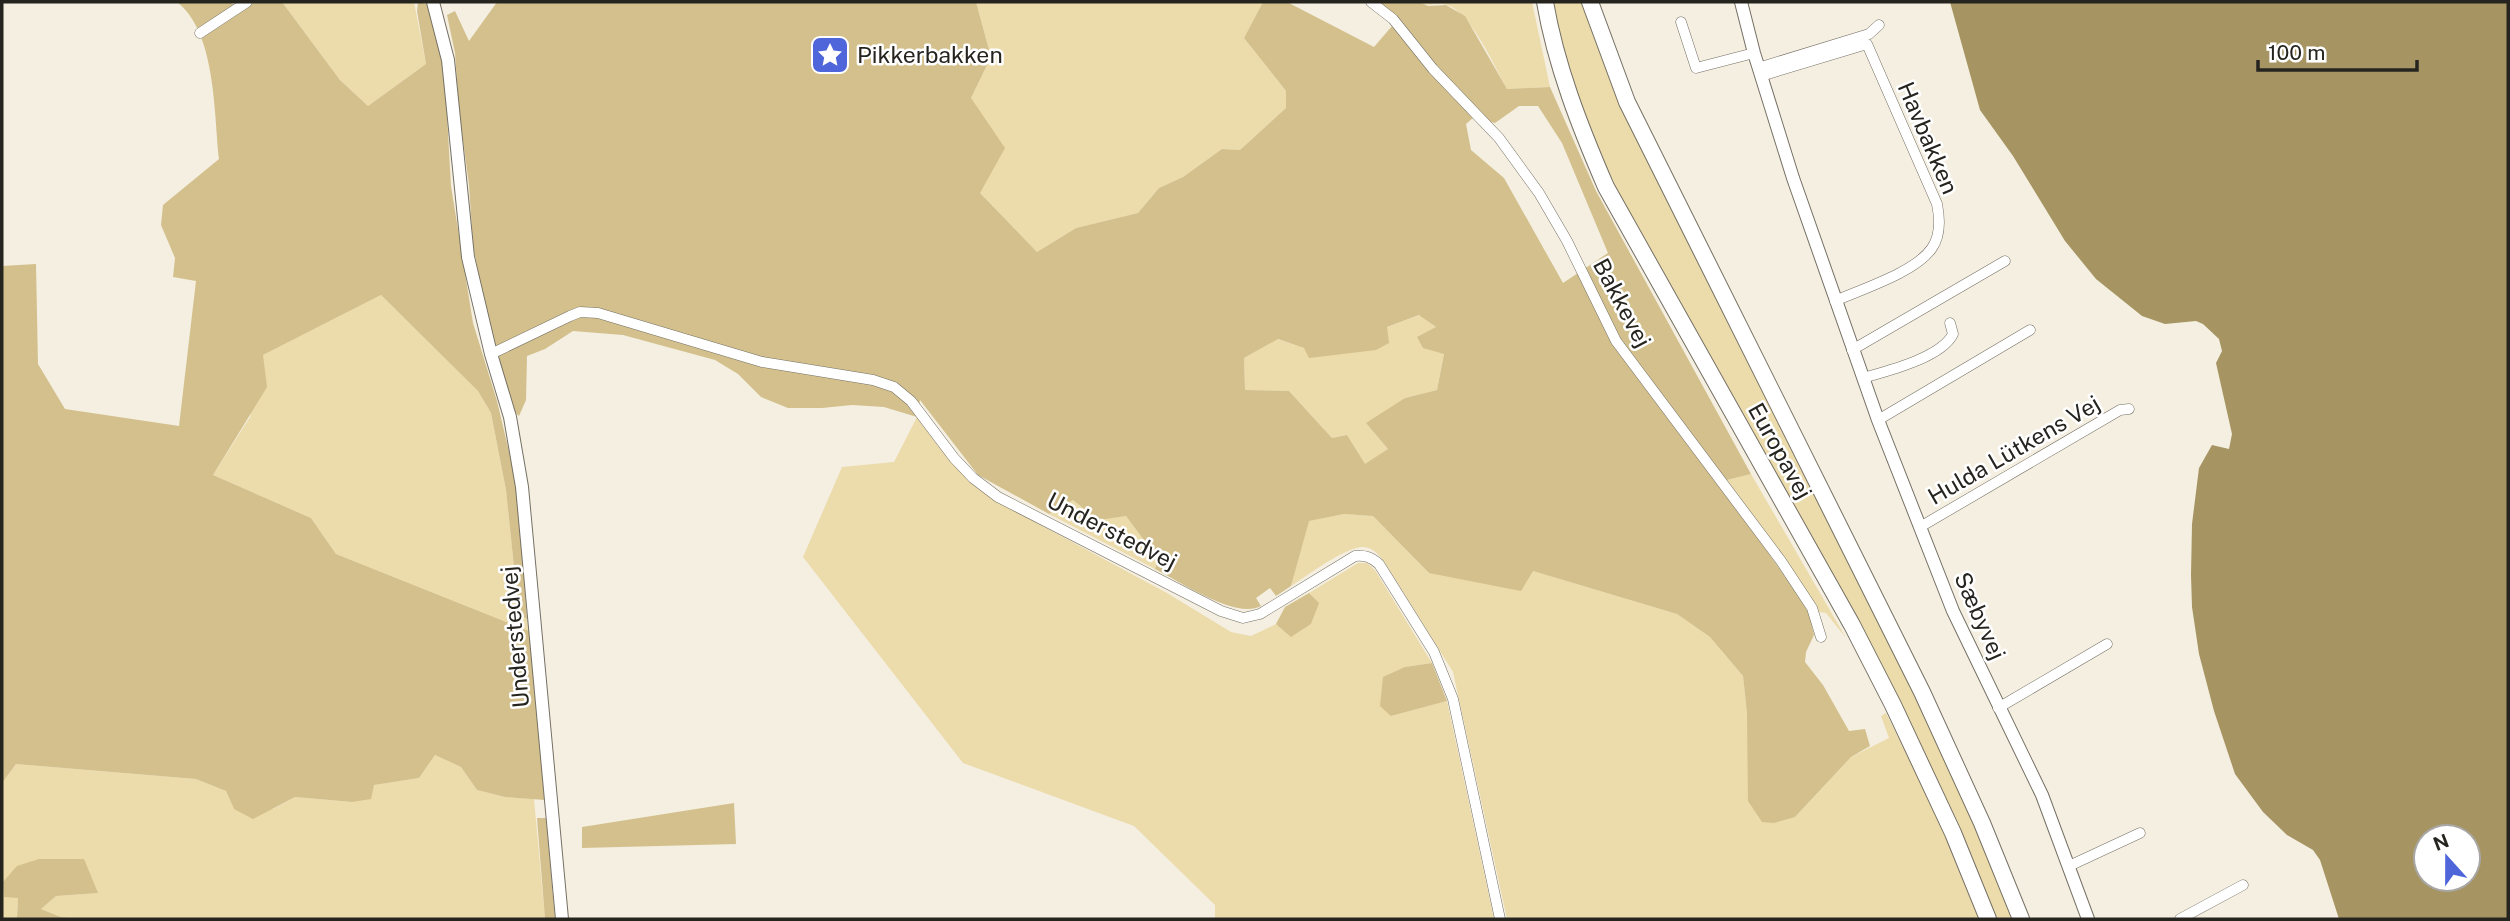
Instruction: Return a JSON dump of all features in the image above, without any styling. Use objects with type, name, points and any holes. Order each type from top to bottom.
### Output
[{"type":"main road","name":"Europavej","points":[[1545,2],[1558,58],[1580,128],[1606,187],[1845,612],[1953,833],[1988,919]]},
{"type":"main road","name":"Europavej","points":[[1590,2],[1627,102],[1922,692],[1982,823],[2021,919]]},
{"type":"street","points":[[200,33],[247,2]]},
{"type":"street","name":"Understedvej","points":[[433,2],[448,60],[468,257],[491,354],[510,417],[522,487],[562,919]]},
{"type":"street","name":"Bakkevej","points":[[1371,2],[1392,19],[1433,69],[1499,138],[1539,193],[1567,241],[1616,341],[1781,561],[1812,608],[1821,637]]},
{"type":"street","name":"Sæbyvej","points":[[1741,2],[1754,53],[1835,301],[1878,420],[1953,611],[2042,795],[2088,919]]},
{"type":"street","points":[[1681,22],[1696,68],[1754,53]]},
{"type":"street","points":[[1760,72],[1868,34],[1878,25]]},
{"type":"street","name":"Havbakken","points":[[1760,72],[1867,44],[1937,204],[1940,219],[1938,233],[1933,246],[1923,258],[1906,269],[1835,301]]},
{"type":"street","points":[[1852,350],[2005,261]]},
{"type":"street","name":"Understedvej","points":[[491,354],[580,312],[598,313],[762,362],[873,380],[894,387],[911,401],[954,458],[973,478],[998,496],[1221,611],[1243,618],[1260,614],[1355,556],[1364,555],[1371,558],[1379,564],[1434,652],[1453,699],[1500,919]]},
{"type":"street","points":[[1863,379],[1920,359],[1950,341],[1953,334],[1950,323]]},
{"type":"street","points":[[1878,420],[2030,330]]},
{"type":"street","name":"Hulda Lütkens Vej","points":[[1920,527],[2120,410],[2129,409]]},
{"type":"street","points":[[1998,708],[2107,644]]},
{"type":"street","points":[[2069,866],[2140,832]]},
{"type":"street","points":[[2180,919],[2243,885]]},
{"type":"shaded area","points":[[177,2],[282,2],[340,80],[368,106],[426,64],[417,11],[418,2],[427,4],[444,63],[451,186],[473,323],[497,401],[518,490],[527,619],[519,615],[506,490],[491,413],[478,391],[381,295],[263,355],[267,387],[213,475],[311,518],[336,554],[529,631],[545,800],[505,797],[477,790],[461,767],[435,755],[419,778],[374,785],[371,799],[352,802],[295,797],[253,819],[234,809],[226,791],[196,779],[16,764],[2,783],[2,266],[36,264],[38,364],[65,409],[179,426],[196,281],[173,277],[175,258],[161,225],[163,205],[219,159],[214,97],[206,53],[190,15]]},
{"type":"shaded area","points":[[282,2],[414,2],[426,64],[368,106],[340,80]]},
{"type":"shaded area","points":[[497,2],[976,2],[991,57],[971,98],[1005,148],[980,193],[1037,252],[1076,228],[1138,213],[1159,188],[1183,177],[1222,149],[1240,150],[1286,108],[1286,91],[1244,38],[1263,2],[1287,2],[1374,47],[1398,19],[1378,2],[1446,5],[1465,16],[1507,89],[1550,87],[1596,191],[1751,474],[1719,482],[1808,610],[1814,635],[1806,652],[1805,662],[1823,685],[1849,731],[1865,729],[1870,746],[1851,757],[1795,817],[1774,823],[1762,822],[1748,801],[1747,713],[1743,676],[1710,637],[1677,614],[1533,571],[1521,591],[1429,573],[1373,516],[1344,514],[1309,521],[1291,586],[1276,596],[1270,588],[1256,598],[1261,606],[1237,608],[1208,597],[1155,569],[1158,559],[1126,516],[1098,520],[1073,500],[1049,514],[978,475],[920,400],[917,417],[884,407],[852,405],[788,408],[761,397],[738,374],[715,360],[623,335],[573,331],[545,349],[527,356],[526,400],[519,416],[511,409],[487,318],[473,245],[455,53],[447,15],[455,11],[469,41]],"holes":[[[1519,106],[1538,106],[1562,143],[1608,253],[1563,283],[1504,178],[1471,150],[1466,124],[1474,117],[1495,123]],[[1419,315],[1436,327],[1417,337],[1423,348],[1444,354],[1437,390],[1405,398],[1366,423],[1388,449],[1365,464],[1347,435],[1332,438],[1289,391],[1245,390],[1244,358],[1278,339],[1304,348],[1309,358],[1376,350],[1389,343],[1387,327]]]},
{"type":"shaded area","points":[[976,2],[1263,2],[1244,38],[1286,91],[1286,108],[1240,150],[1222,149],[1183,177],[1159,188],[1138,213],[1076,228],[1037,252],[980,193],[971,98],[991,57]]},
{"type":"shaded area","points":[[1421,2],[1532,2],[1550,87],[1507,89],[1482,42],[1465,18],[1447,5],[1427,5]]},
{"type":"shaded area","points":[[1552,2],[1584,2],[1598,48],[1628,120],[1923,712],[2015,919],[1997,919],[1963,836],[1905,714],[1607,174],[1575,89]]},
{"type":"shaded area","points":[[1950,2],[2508,2],[2508,919],[2339,919],[2320,860],[2313,850],[2287,835],[2263,812],[2235,774],[2199,654],[2192,607],[2192,524],[2199,468],[2212,445],[2229,449],[2232,434],[2216,363],[2222,351],[2219,339],[2196,321],[2165,324],[2142,316],[2096,279],[2065,241],[2013,156],[1980,110]]},
{"type":"shaded area","points":[[381,295],[478,391],[491,413],[506,490],[519,615],[527,619],[529,631],[336,554],[311,518],[213,475],[250,417],[263,355]]},
{"type":"shaded area","points":[[1420,315],[1437,328],[1444,353],[1437,390],[1405,398],[1367,424],[1388,449],[1365,465],[1347,435],[1332,438],[1289,391],[1245,390],[1244,358],[1277,339],[1304,348],[1387,327]]},
{"type":"shaded area","points":[[917,417],[953,462],[994,500],[1167,593],[1231,632],[1251,636],[1276,624],[1292,636],[1311,624],[1318,603],[1309,593],[1358,563],[1367,563],[1375,570],[1432,663],[1405,667],[1391,716],[1447,701],[1494,919],[1215,919],[1215,905],[1134,826],[963,763],[803,557],[842,467],[894,462]]},
{"type":"shaded area","points":[[1751,474],[1846,638],[1826,613],[1808,610],[1719,482]]},
{"type":"shaded area","points":[[1073,500],[1098,519],[1126,516],[1158,559],[1155,569],[1049,514]]},
{"type":"shaded area","points":[[1344,514],[1373,516],[1429,573],[1533,571],[1677,614],[1710,637],[1743,676],[1747,713],[1795,817],[1851,757],[1889,738],[1881,716],[1886,713],[1946,834],[1980,919],[1507,919],[1453,672],[1385,563],[1371,549],[1356,548],[1337,556],[1291,586],[1308,521]]},
{"type":"shaded area","points":[[1309,593],[1319,603],[1311,624],[1291,637],[1276,624],[1285,607]]},
{"type":"shaded area","points":[[1432,663],[1447,701],[1391,716],[1380,706],[1383,677],[1405,667]]},
{"type":"shaded area","points":[[435,755],[461,767],[477,790],[505,797],[534,799],[545,919],[79,919],[61,917],[41,909],[56,896],[98,893],[18,898],[17,919],[2,919],[2,783],[16,764],[196,779],[226,791],[234,809],[273,809],[295,797],[352,802],[373,785],[419,778]]},
{"type":"shaded area","points":[[734,803],[736,844],[582,848],[582,827]]},
{"type":"shaded area","points":[[537,818],[546,818],[555,919],[545,919]]},
{"type":"shaded area","points":[[39,859],[84,859],[98,893],[56,896],[41,909],[61,917],[79,919],[17,919],[18,898],[4,897],[3,882],[17,866]]},
{"type":"place","name":"Pikkerbakken","points":[[830,55]]}]
